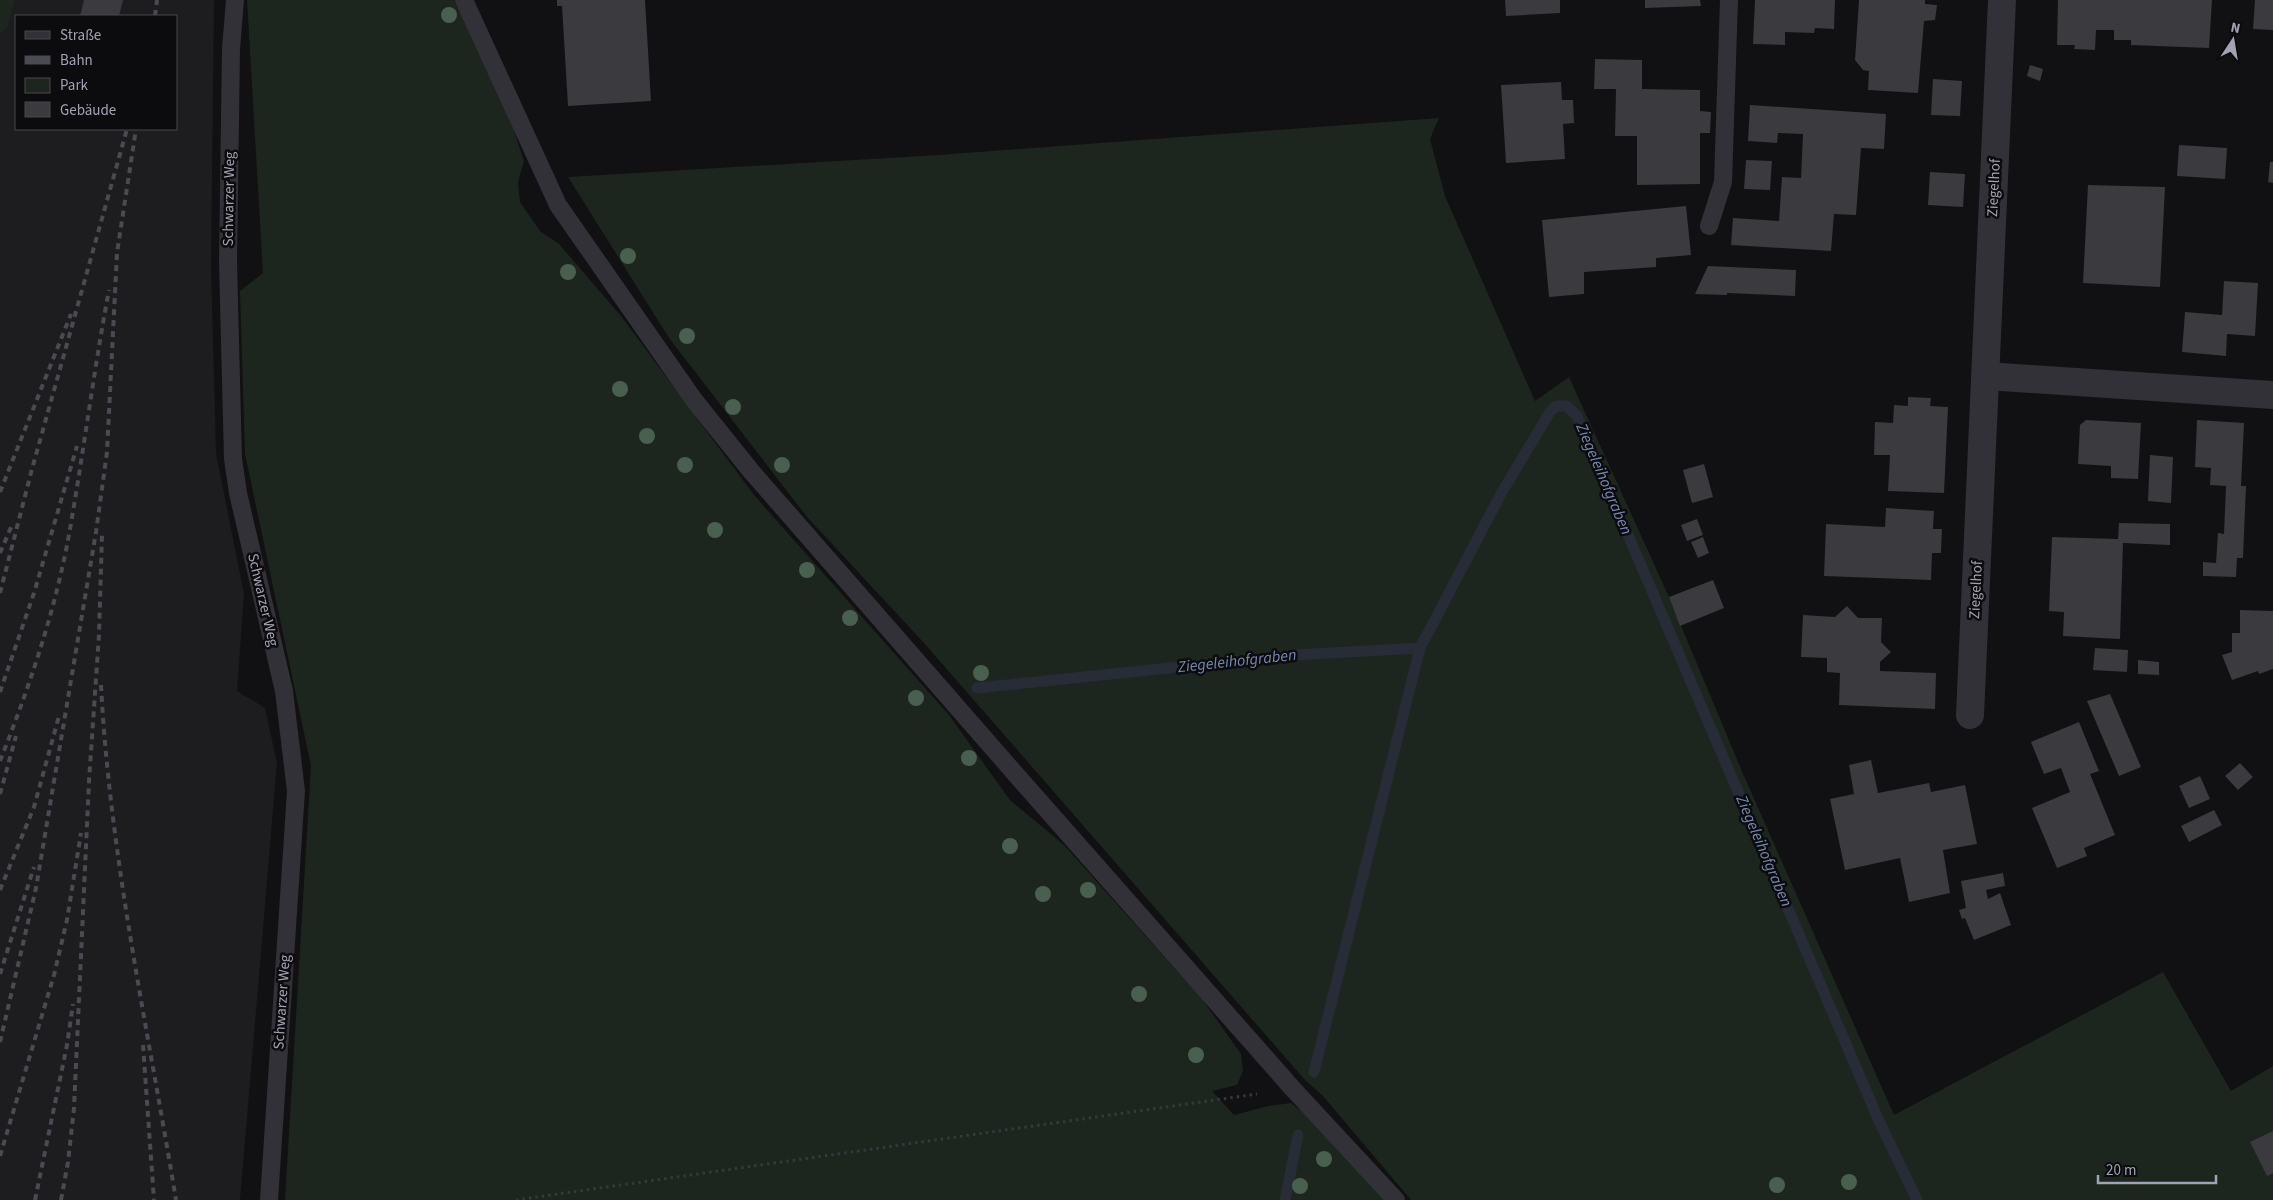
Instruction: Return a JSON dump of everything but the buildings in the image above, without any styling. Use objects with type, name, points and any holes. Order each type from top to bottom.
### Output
[{"type":"street","name":"Ziegelhof","points":[[1970,715],[2002,0]]},
{"type":"street","points":[[1986,376],[2273,395]]},
{"type":"lane","name":"Schwarzer Weg","points":[[235,0],[231,49],[228,262],[233,459],[238,493],[284,691],[296,790],[269,1200]]},
{"type":"lane","points":[[464,0],[558,206],[694,400],[751,471],[855,591],[1293,1089],[1396,1200]]},
{"type":"lane","points":[[1709,226],[1723,182],[1729,0]]},
{"type":"path","points":[[516,1200],[1293,1089]]},
{"type":"shaded area","points":[[0,0],[214,0],[211,266],[216,453],[244,594],[237,691],[265,708],[277,763],[240,1200],[0,1200]]},
{"type":"green space","points":[[0,0],[15,0],[8,26],[0,34]]},
{"type":"green space","points":[[247,0],[454,0],[510,119],[524,161],[518,182],[520,202],[540,231],[559,244],[621,316],[754,495],[949,715],[1010,800],[1064,845],[1202,999],[1241,1054],[1243,1071],[1237,1085],[1212,1091],[1234,1115],[1268,1106],[1291,1103],[1310,1118],[1386,1200],[285,1200],[311,766],[245,454],[240,291],[263,273]]},
{"type":"green space","points":[[1439,118],[1430,139],[1445,196],[1535,401],[1569,377],[1669,597],[1744,776],[1894,1115],[2163,972],[2231,1091],[2273,1066],[2273,1200],[1411,1200],[1322,1095],[1305,1080],[924,643],[807,517],[669,338],[568,177],[938,155]]},
{"type":"waterway","name":"Ziegeleihofgraben","points":[[977,688],[1294,655],[1420,648],[1502,492],[1550,412],[1556,406],[1567,406],[1577,416],[1879,1121],[1917,1200]]},
{"type":"waterway","points":[[1314,1072],[1420,648]]},
{"type":"waterway","points":[[1285,1200],[1298,1135]]},
{"type":"railway","points":[[155,15],[157,0]]},
{"type":"railway","points":[[0,593],[32,469],[127,130]]},
{"type":"railway","points":[[0,1042],[36,888],[96,532],[107,452],[117,253],[136,130]]},
{"type":"railway","points":[[0,761],[22,704],[50,618],[64,559],[109,290]]},
{"type":"railway","points":[[0,492],[71,314]]},
{"type":"railway","points":[[0,692],[34,593],[77,446]]},
{"type":"railway","points":[[0,553],[12,525]]},
{"type":"railway","points":[[61,1200],[68,1162],[74,1108],[89,781],[99,635],[102,534]]},
{"type":"railway","points":[[101,685],[106,750],[121,879],[176,1200]]},
{"type":"railway","points":[[0,890],[34,807],[59,716]]},
{"type":"railway","points":[[0,794],[16,736]]},
{"type":"railway","points":[[0,1156],[54,975],[67,920],[81,833]]},
{"type":"railway","points":[[0,974],[34,867]]},
{"type":"railway","points":[[35,1200],[67,1045],[73,1004]]},
{"type":"railway","points":[[143,1045],[154,1200]]}]
